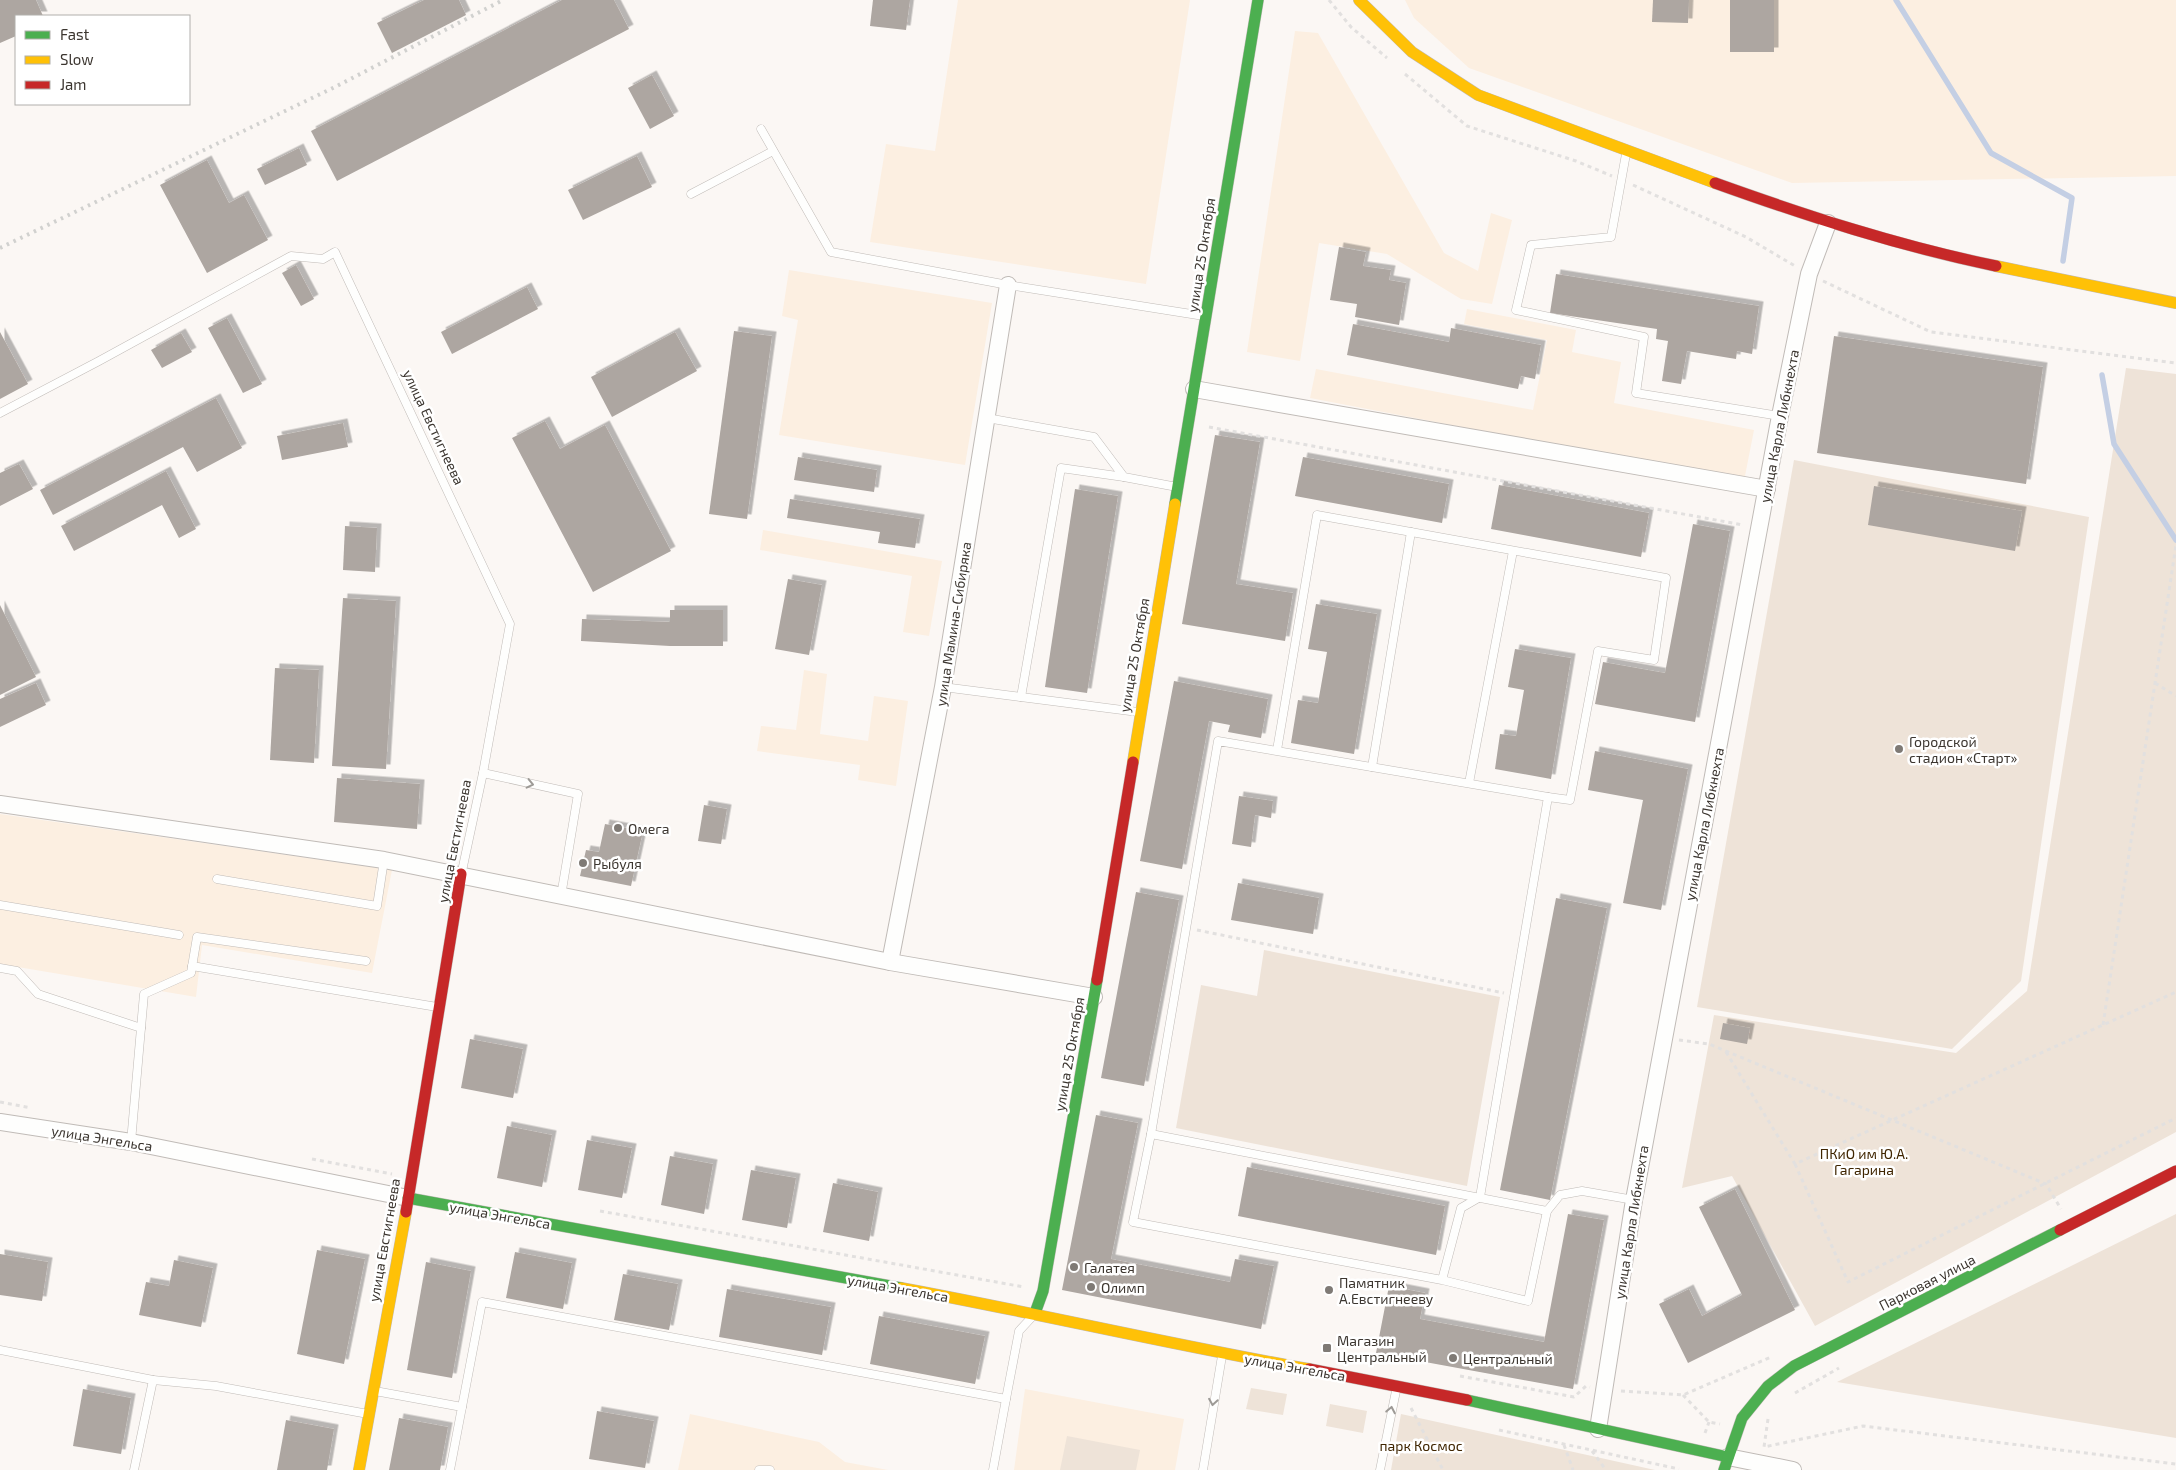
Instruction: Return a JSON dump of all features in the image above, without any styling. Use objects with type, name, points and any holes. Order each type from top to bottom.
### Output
[{"type":"street","name":"улица 25 Октября","points":[[1035,1313],[1043,1291],[1094,997],[1258,0]]},
{"type":"street","points":[[1359,0],[1412,52],[1478,95],[1626,152],[1828,223],[1932,253],[2176,302]]},
{"type":"street","name":"улица Карла Либкнехта","points":[[1598,1429],[1634,1200],[1780,416],[1809,274],[1828,223]]},
{"type":"street","name":"улица Мамина-Сибиряка","points":[[890,962],[943,687],[1008,285]]},
{"type":"street","points":[[1194,389],[1767,489]]},
{"type":"street","points":[[0,804],[384,860],[890,962],[1094,997]]},
{"type":"street","name":"улица Евстигнеева","points":[[359,1470],[408,1198],[461,874]]},
{"type":"street","name":"улица Энгельса","points":[[0,1122],[131,1142],[408,1198],[1035,1313],[1222,1354],[1397,1385],[1598,1429],[1726,1464],[1793,1470]]},
{"type":"street","name":"Парковая улица","points":[[1726,1464],[1742,1418],[1768,1386],[1794,1366],[2176,1171]]},
{"type":"lane","points":[[761,129],[831,252],[1008,285],[1206,316]]},
{"type":"lane","points":[[691,194],[773,151]]},
{"type":"lane","points":[[1626,152],[1623,180],[1610,237],[1531,245],[1516,310],[1644,337],[1636,393],[1780,416]]},
{"type":"lane","name":"улица Евстигнеева","points":[[0,412],[100,362],[291,256],[323,259],[335,252],[510,624],[483,773],[461,874]]},
{"type":"lane","points":[[987,418],[1094,437],[1124,478]]},
{"type":"lane","points":[[1021,697],[1061,468],[1178,487]]},
{"type":"lane","points":[[1277,750],[1317,515],[1666,578],[1654,660],[1598,651],[1570,800],[1277,750],[1218,742],[1151,1134],[1133,1222],[1442,1280],[1528,1300],[1546,1210],[1560,1195],[1582,1191],[1634,1200]]},
{"type":"lane","points":[[1372,766],[1411,532]]},
{"type":"lane","points":[[1470,783],[1513,550]]},
{"type":"lane","points":[[943,687],[1140,712]]},
{"type":"lane","points":[[483,773],[578,794],[561,896]]},
{"type":"lane","points":[[1480,1197],[1548,797]]},
{"type":"lane","points":[[217,880],[377,906],[384,860]]},
{"type":"lane","points":[[0,905],[179,935]]},
{"type":"lane","points":[[131,1142],[144,994],[191,973],[197,936],[366,961]]},
{"type":"lane","points":[[192,966],[439,1007]]},
{"type":"lane","points":[[0,968],[18,971],[38,994],[141,1028]]},
{"type":"lane","points":[[1151,1134],[1546,1210]]},
{"type":"lane","points":[[1442,1280],[1460,1208],[1480,1197]]},
{"type":"lane","points":[[450,1470],[482,1302],[1006,1399]]},
{"type":"lane","points":[[992,1470],[1019,1331],[1035,1313]]},
{"type":"lane","points":[[0,1350],[153,1380],[216,1386],[369,1414]]},
{"type":"lane","points":[[1203,1470],[1222,1354]]},
{"type":"lane","points":[[134,1470],[153,1380]]},
{"type":"lane","points":[[1380,1470],[1397,1385]]},
{"type":"lane","points":[[373,1390],[462,1406]]},
{"type":"lane","points":[[758,1470],[770,1470]]},
{"type":"path","points":[[1329,0],[1350,27],[1394,64]]},
{"type":"path","points":[[1402,70],[1467,126],[1576,161],[1623,180],[1746,237],[1809,274],[1931,332],[2176,363]]},
{"type":"path","points":[[1207,436],[1209,426],[1748,526]]},
{"type":"path","points":[[2103,1025],[2176,545]]},
{"type":"path","points":[[2155,683],[2176,696]]},
{"type":"path","points":[[1186,928],[1514,995]]},
{"type":"path","points":[[1795,1164],[2176,992]]},
{"type":"path","points":[[1664,1037],[1708,1044],[2046,1184],[2061,1209]]},
{"type":"path","points":[[1726,1052],[1795,1164],[1848,1282],[2176,1118]]},
{"type":"path","points":[[2052,1213],[2070,1204]]},
{"type":"path","points":[[1586,1386],[1683,1395],[1778,1354]]},
{"type":"path","points":[[1791,1396],[1846,1364]]},
{"type":"path","points":[[1557,1394],[1574,1398],[1586,1386],[1587,1377]]},
{"type":"path","points":[[1397,1385],[1443,1470]]},
{"type":"path","points":[[1683,1395],[1709,1422]]},
{"type":"path","points":[[1392,1406],[1422,1413]]},
{"type":"path","points":[[1770,1411],[1764,1447],[1863,1426],[2176,1464]]},
{"type":"path","points":[[1498,1430],[1687,1470]]},
{"type":"path","points":[[1564,1444],[1574,1470]]},
{"type":"path","points":[[1592,1450],[1606,1470]]},
{"type":"path","points":[[1656,1470],[1662,1466]]},
{"type":"shaded area","points":[[958,0],[1190,0],[1146,284],[870,242],[886,144],[935,151]]},
{"type":"shaded area","points":[[1405,0],[2176,0],[2176,176],[1792,183],[1469,68],[1414,18]]},
{"type":"shaded area","points":[[1295,31],[1318,33],[1444,253],[1478,271],[1491,213],[1512,220],[1492,304],[1461,299],[1387,254],[1319,243],[1300,361],[1247,352]]},
{"type":"shaded area","points":[[789,270],[992,303],[965,465],[779,435],[798,320],[782,316]]},
{"type":"shaded area","points":[[1467,309],[1576,330],[1572,352],[1621,362],[1614,403],[1754,430],[1744,481],[1310,398],[1316,369],[1533,410],[1547,340],[1464,324]]},
{"type":"shaded area","points":[[763,530],[942,561],[929,636],[903,632],[912,576],[760,550]]},
{"type":"shaded area","points":[[804,670],[827,674],[820,734],[868,741],[874,696],[908,701],[896,786],[858,780],[860,765],[757,751],[761,726],[796,730]]},
{"type":"shaded area","points":[[0,814],[392,870],[372,973],[202,945],[196,997],[0,964]]},
{"type":"shaded area","points":[[1025,1389],[1184,1419],[1175,1470],[1014,1470]]},
{"type":"shaded area","points":[[690,1414],[819,1442],[845,1462],[888,1470],[678,1470]]},
{"type":"green space","name":"ПКиО им Ю.А. Гагарина","points":[[2126,368],[2176,374],[2176,1132],[1815,1326],[1732,1176],[1682,1188],[1714,1015],[1956,1053],[2027,991]]},
{"type":"green space","name":"Городской стадион «Старт»","points":[[1794,460],[2089,517],[2021,981],[1952,1049],[1697,1007]]},
{"type":"green space","points":[[1264,950],[1500,997],[1467,1186],[1176,1128],[1201,985],[1257,996]]},
{"type":"green space","points":[[2176,1214],[2176,1438],[1837,1382]]},
{"type":"green space","points":[[1251,1388],[1287,1394],[1283,1415],[1246,1409]]},
{"type":"green space","points":[[1330,1404],[1367,1411],[1363,1433],[1326,1426]]},
{"type":"green space","name":"парк Космос","points":[[1401,1414],[1655,1470],[1391,1470]]},
{"type":"green space","points":[[1067,1436],[1140,1450],[1136,1470],[1060,1470]]},
{"type":"building","points":[[0,0],[36,0],[43,15],[15,15],[15,36],[0,43]]},
{"type":"building","points":[[424,0],[459,0],[466,15],[392,53],[377,23]]},
{"type":"building","points":[[562,0],[614,0],[629,29],[337,181],[311,131]]},
{"type":"building","points":[[873,0],[910,0],[906,30],[870,26]]},
{"type":"building","points":[[1653,0],[1689,0],[1688,23],[1652,22]]},
{"type":"building","points":[[1730,0],[1774,0],[1774,52],[1730,52]]},
{"type":"building","points":[[652,75],[674,116],[650,129],[628,88]]},
{"type":"building","points":[[299,148],[307,165],[265,185],[257,169]]},
{"type":"building","points":[[637,156],[652,187],[583,220],[568,190]]},
{"type":"building","points":[[207,160],[229,203],[244,195],[268,240],[207,273],[160,185]]},
{"type":"building","points":[[1339,247],[1366,252],[1363,266],[1391,270],[1389,280],[1406,283],[1399,325],[1355,317],[1357,304],[1330,300]]},
{"type":"building","points":[[296,265],[314,299],[301,306],[282,273]]},
{"type":"building","points":[[1556,274],[1759,306],[1752,354],[1737,351],[1736,359],[1687,351],[1681,384],[1662,381],[1668,341],[1656,339],[1657,329],[1550,313]]},
{"type":"building","points":[[527,287],[538,309],[452,354],[441,332]]},
{"type":"building","points":[[227,318],[262,384],[243,393],[208,328]]},
{"type":"building","points":[[1353,324],[1449,342],[1451,328],[1541,345],[1535,379],[1521,376],[1518,389],[1347,355]]},
{"type":"building","points":[[734,331],[772,336],[747,519],[709,514]]},
{"type":"building","points":[[0,332],[28,384],[0,399]]},
{"type":"building","points":[[675,332],[697,371],[612,417],[591,377]]},
{"type":"building","points":[[181,333],[192,352],[162,368],[151,350]]},
{"type":"building","points":[[1834,336],[2043,367],[2026,484],[1817,453]]},
{"type":"building","points":[[216,398],[242,448],[197,472],[183,447],[53,515],[40,490]]},
{"type":"building","points":[[545,421],[560,449],[605,425],[671,551],[593,592],[512,438]]},
{"type":"building","points":[[343,423],[348,447],[282,460],[277,436]]},
{"type":"building","points":[[1215,435],[1260,442],[1236,584],[1293,593],[1285,641],[1182,624]]},
{"type":"building","points":[[798,457],[877,470],[874,492],[794,480]]},
{"type":"building","points":[[1303,457],[1449,484],[1442,523],[1295,496]]},
{"type":"building","points":[[19,464],[33,489],[0,506],[0,473]]},
{"type":"building","points":[[166,471],[196,529],[179,538],[162,505],[74,551],[61,526]]},
{"type":"building","points":[[1499,485],[1649,513],[1641,557],[1491,529]]},
{"type":"building","points":[[1874,486],[2022,511],[2015,551],[1868,525]]},
{"type":"building","points":[[1075,489],[1118,496],[1087,693],[1045,687]]},
{"type":"building","points":[[790,499],[920,519],[915,548],[878,543],[880,532],[787,518]]},
{"type":"building","points":[[1693,524],[1730,531],[1695,722],[1595,704],[1603,662],[1665,673]]},
{"type":"building","points":[[345,526],[377,528],[375,572],[343,570]]},
{"type":"building","points":[[788,579],[822,585],[809,655],[775,649]]},
{"type":"building","points":[[343,598],[396,601],[386,769],[332,766]]},
{"type":"building","points":[[1316,604],[1377,614],[1354,754],[1291,743],[1298,700],[1318,703],[1327,652],[1308,649]]},
{"type":"building","points":[[0,605],[36,677],[0,695]]},
{"type":"building","points":[[670,610],[723,610],[723,646],[670,646],[581,641],[582,619],[670,622]]},
{"type":"building","points":[[1515,649],[1571,658],[1551,779],[1495,769],[1500,734],[1516,736],[1524,690],[1508,687]]},
{"type":"building","points":[[275,668],[319,670],[314,763],[270,760]]},
{"type":"building","points":[[1174,681],[1268,699],[1261,738],[1228,732],[1230,725],[1209,721],[1182,869],[1140,861]]},
{"type":"building","points":[[36,683],[46,705],[0,727],[0,699]]},
{"type":"building","points":[[1595,751],[1688,769],[1661,910],[1623,903],[1643,800],[1588,790]]},
{"type":"building","points":[[337,778],[420,784],[417,829],[334,822]]},
{"type":"building","points":[[1239,796],[1273,801],[1271,818],[1255,815],[1251,847],[1232,844]]},
{"type":"building","points":[[704,805],[727,809],[721,844],[698,841]]},
{"type":"building","points":[[605,824],[643,831],[631,886],[580,876],[586,850],[599,852]]},
{"type":"building","points":[[1238,883],[1319,898],[1313,934],[1231,920]]},
{"type":"building","points":[[1136,892],[1179,900],[1144,1086],[1101,1078]]},
{"type":"building","points":[[1556,898],[1607,908],[1550,1200],[1500,1190]]},
{"type":"building","points":[[1723,1023],[1750,1028],[1747,1044],[1720,1039]]},
{"type":"building","points":[[470,1039],[523,1049],[513,1098],[461,1088]]},
{"type":"building","points":[[1096,1115],[1138,1123],[1111,1259],[1230,1282],[1235,1259],[1274,1266],[1261,1329],[1062,1290]]},
{"type":"building","points":[[507,1126],[552,1135],[542,1187],[497,1178]]},
{"type":"building","points":[[587,1140],[632,1148],[622,1198],[578,1190]]},
{"type":"building","points":[[670,1156],[713,1164],[704,1214],[661,1205]]},
{"type":"building","points":[[1247,1167],[1445,1206],[1436,1255],[1238,1216]]},
{"type":"building","points":[[751,1170],[796,1178],[787,1228],[742,1220]]},
{"type":"building","points":[[833,1183],[878,1192],[869,1241],[823,1232]]},
{"type":"building","points":[[1735,1189],[1795,1310],[1688,1363],[1659,1304],[1689,1289],[1702,1316],[1742,1295],[1699,1207]]},
{"type":"building","points":[[1568,1214],[1604,1220],[1573,1389],[1376,1353],[1389,1286],[1425,1293],[1420,1319],[1544,1342]]},
{"type":"building","points":[[317,1250],[365,1259],[344,1364],[297,1354]]},
{"type":"building","points":[[515,1252],[572,1263],[563,1309],[506,1298]]},
{"type":"building","points":[[0,1254],[48,1262],[42,1301],[0,1295]]},
{"type":"building","points":[[174,1260],[213,1268],[201,1327],[139,1315],[146,1282],[169,1286]]},
{"type":"building","points":[[426,1262],[471,1271],[452,1378],[407,1370]]},
{"type":"building","points":[[623,1274],[678,1284],[669,1330],[614,1320]]},
{"type":"building","points":[[727,1289],[831,1307],[822,1355],[719,1337]]},
{"type":"building","points":[[879,1316],[985,1336],[975,1384],[870,1364]]},
{"type":"building","points":[[83,1389],[131,1398],[121,1454],[73,1446]]},
{"type":"building","points":[[597,1411],[654,1421],[645,1468],[589,1459]]},
{"type":"building","points":[[399,1418],[448,1427],[440,1470],[389,1470]]},
{"type":"building","points":[[286,1420],[334,1429],[327,1470],[277,1470]]},
{"type":"waterway","points":[[1896,0],[1991,153],[2072,198],[2063,261]]},
{"type":"waterway","points":[[2102,375],[2114,444],[2176,540]]},
{"type":"railway","points":[[0,248],[335,87],[503,0]]},
{"type":"traffic: fast","points":[[1175,504],[1258,0]]},
{"type":"traffic: fast","points":[[1035,1313],[1043,1291],[1097,980]]},
{"type":"traffic: fast","points":[[408,1198],[901,1288]]},
{"type":"traffic: fast","points":[[1724,1470],[1742,1418],[1768,1386],[1794,1366],[2060,1230]]},
{"type":"traffic: fast","points":[[1467,1400],[1728,1457]]},
{"type":"traffic: slow","points":[[1359,0],[1412,52],[1478,95],[1715,183]]},
{"type":"traffic: slow","points":[[1996,266],[2176,303]]},
{"type":"traffic: slow","points":[[1133,762],[1175,504]]},
{"type":"traffic: slow","points":[[359,1470],[406,1212]]},
{"type":"traffic: slow","points":[[901,1288],[1309,1369]]},
{"type":"traffic: jam","points":[[1715,183],[1854,229],[1924,249],[1996,266]]},
{"type":"traffic: jam","points":[[1097,980],[1133,762]]},
{"type":"traffic: jam","points":[[406,1212],[461,874]]},
{"type":"traffic: jam","points":[[2060,1230],[2176,1171]]},
{"type":"traffic: jam","points":[[1309,1369],[1467,1400]]},
{"type":"place","name":"Городской стадион «Старт»","points":[[1899,749]]},
{"type":"place","name":"Омега","points":[[618,828]]},
{"type":"place","name":"Рыбуля","points":[[583,863]]},
{"type":"place","name":"Галатея","points":[[1074,1267]]},
{"type":"place","name":"Олимп","points":[[1091,1287]]},
{"type":"place","name":"Памятник А.Евстигнееву","points":[[1329,1290]]},
{"type":"place","name":"Магазин Центральный","points":[[1327,1348]]},
{"type":"place","name":"Центральный","points":[[1453,1358]]}]
